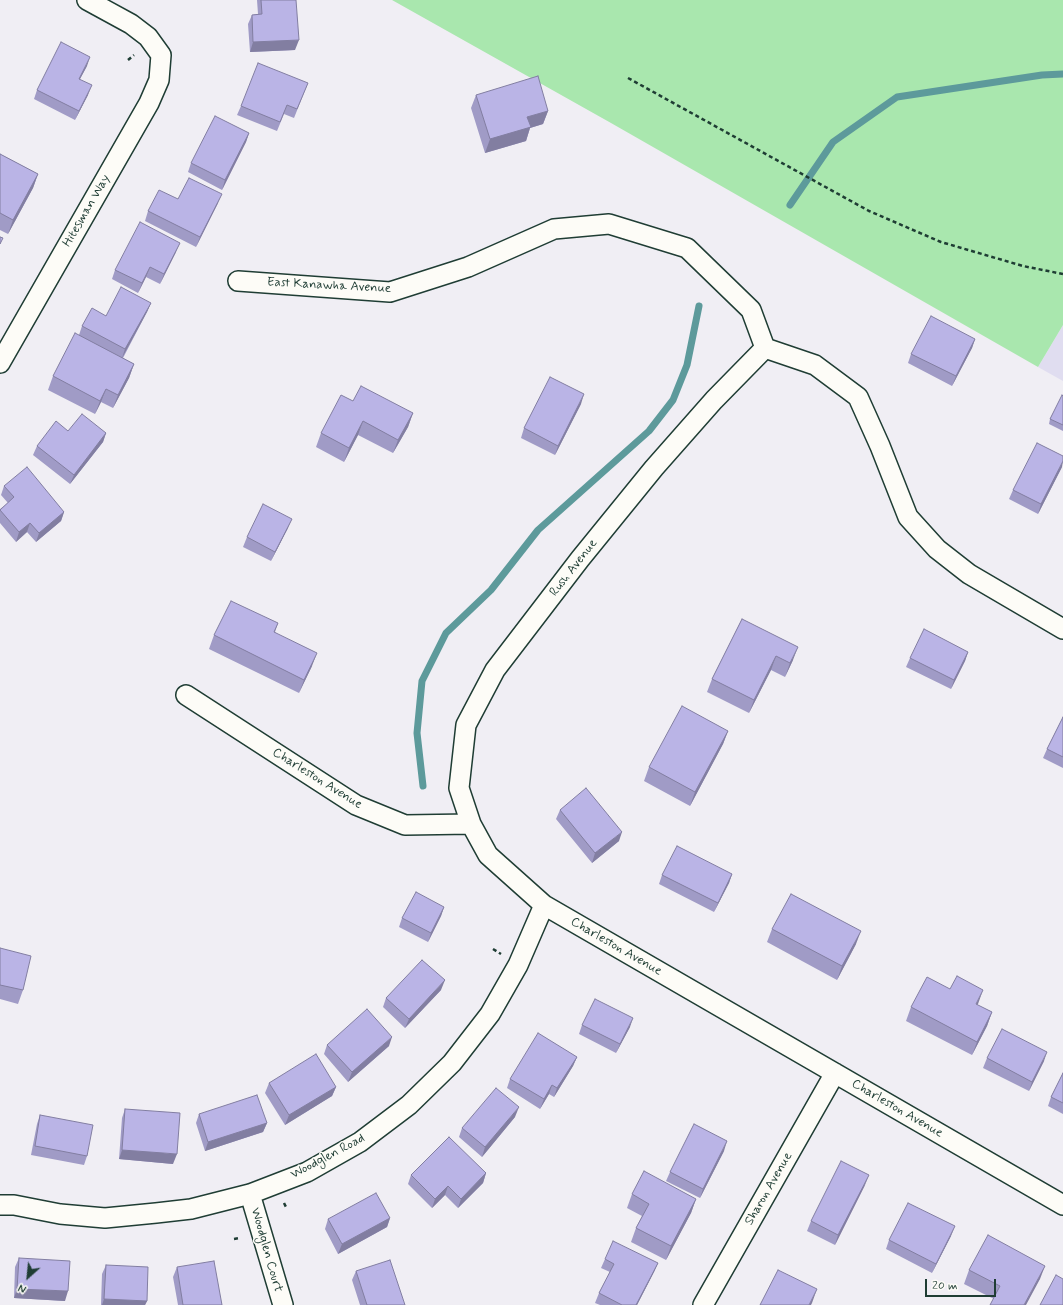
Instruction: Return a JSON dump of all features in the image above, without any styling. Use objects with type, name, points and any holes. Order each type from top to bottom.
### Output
[{"type":"street","name":"Hitesman Way","points":[[0,363],[149,103],[159,80],[161,55],[148,37],[131,24],[87,0]]},
{"type":"street","name":"East Kanawha Avenue","points":[[238,281],[390,292],[468,267],[554,229],[609,224],[687,248],[751,310],[765,348]]},
{"type":"street","points":[[765,348],[815,365],[858,397],[880,446],[908,517],[937,549],[969,574],[1063,629]]},
{"type":"street","name":"Rush Avenue","points":[[471,824],[458,788],[466,725],[495,670],[580,559],[654,468],[714,400],[765,348]]},
{"type":"street","name":"Charleston Avenue","points":[[186,695],[356,805],[405,825],[471,824],[488,855],[544,905],[1063,1205]]},
{"type":"street","name":"Woodglen Road","points":[[0,1205],[14,1205],[60,1214],[105,1218],[191,1209],[250,1194],[307,1172],[360,1142],[409,1105],[452,1062],[490,1014],[520,962],[544,905]]},
{"type":"street","name":"Sharon Avenue","points":[[703,1305],[835,1073]]},
{"type":"street","name":"Woodglen Court","points":[[250,1194],[283,1305]]},
{"type":"path","points":[[128,60],[135,54]]},
{"type":"path","points":[[628,78],[869,211],[941,242],[1023,266],[1063,274]]},
{"type":"shaded area","points":[[1063,325],[1063,381],[1038,367]]},
{"type":"green space","points":[[392,0],[1063,0],[1063,325],[1038,367],[611,123]]},
{"type":"building","points":[[261,0],[296,0],[299,40],[253,42],[252,15],[262,14]]},
{"type":"building","points":[[61,42],[90,57],[79,79],[92,85],[79,111],[37,90]]},
{"type":"building","points":[[258,63],[308,83],[297,109],[287,105],[280,122],[241,106]]},
{"type":"building","points":[[538,76],[548,111],[527,117],[531,127],[490,139],[476,95]]},
{"type":"building","points":[[215,116],[249,133],[225,180],[191,163]]},
{"type":"building","points":[[0,154],[38,174],[13,220],[0,213]]},
{"type":"building","points":[[189,178],[222,194],[200,237],[148,211],[159,190],[178,199]]},
{"type":"building","points":[[140,222],[180,243],[164,274],[150,267],[142,283],[115,270]]},
{"type":"building","points":[[0,237],[3,238],[0,244]]},
{"type":"building","points":[[121,287],[151,303],[125,349],[82,326],[92,308],[106,316]]},
{"type":"building","points":[[931,316],[975,339],[956,376],[911,354]]},
{"type":"building","points":[[75,333],[134,364],[118,395],[106,389],[100,401],[53,376]]},
{"type":"building","points":[[550,377],[584,394],[558,446],[524,428]]},
{"type":"building","points":[[361,386],[413,413],[398,440],[363,421],[349,448],[321,433],[341,395],[353,401]]},
{"type":"building","points":[[1062,395],[1063,396],[1063,425],[1050,419]]},
{"type":"building","points":[[82,414],[106,433],[74,475],[37,446],[56,421],[68,431]]},
{"type":"building","points":[[1037,443],[1063,456],[1063,461],[1041,504],[1013,490]]},
{"type":"building","points":[[27,467],[64,512],[39,533],[30,523],[19,532],[0,510],[14,497],[4,486]]},
{"type":"building","points":[[263,504],[292,519],[275,552],[247,537]]},
{"type":"building","points":[[231,601],[278,623],[274,632],[317,653],[304,680],[214,635]]},
{"type":"building","points":[[742,619],[798,647],[790,663],[776,656],[754,700],[712,679]]},
{"type":"building","points":[[924,629],[968,652],[954,680],[910,658]]},
{"type":"building","points":[[682,706],[728,731],[695,792],[649,767]]},
{"type":"building","points":[[1063,717],[1063,757],[1047,749]]},
{"type":"building","points":[[586,788],[622,832],[595,853],[560,810]]},
{"type":"building","points":[[677,846],[732,874],[718,903],[662,875]]},
{"type":"building","points":[[416,892],[444,907],[431,933],[402,918]]},
{"type":"building","points":[[791,894],[861,931],[842,966],[772,929]]},
{"type":"building","points":[[0,948],[31,956],[23,990],[0,985]]},
{"type":"building","points":[[422,960],[445,980],[409,1019],[386,998]]},
{"type":"building","points":[[957,976],[983,990],[976,1004],[992,1012],[977,1042],[911,1007],[927,977],[950,989]]},
{"type":"building","points":[[595,999],[633,1018],[620,1044],[582,1025]]},
{"type":"building","points":[[367,1009],[392,1037],[352,1072],[327,1045]]},
{"type":"building","points":[[1002,1029],[1047,1052],[1032,1082],[987,1058]]},
{"type":"building","points":[[538,1033],[577,1057],[557,1088],[552,1085],[544,1099],[510,1079]]},
{"type":"building","points":[[316,1054],[336,1087],[289,1115],[269,1083]]},
{"type":"building","points":[[1063,1073],[1063,1103],[1051,1097]]},
{"type":"building","points":[[496,1088],[519,1107],[485,1147],[462,1128]]},
{"type":"building","points":[[257,1095],[267,1123],[208,1142],[199,1114]]},
{"type":"building","points":[[125,1109],[180,1113],[177,1154],[122,1150]]},
{"type":"building","points":[[40,1115],[93,1125],[87,1156],[35,1146]]},
{"type":"building","points":[[694,1124],[727,1141],[703,1189],[670,1172]]},
{"type":"building","points":[[449,1137],[486,1173],[461,1199],[448,1186],[435,1199],[411,1175]]},
{"type":"building","points":[[841,1161],[869,1175],[838,1235],[811,1221]]},
{"type":"building","points":[[644,1171],[696,1199],[671,1246],[636,1228],[649,1204],[632,1194]]},
{"type":"building","points":[[376,1193],[390,1218],[342,1244],[328,1219]]},
{"type":"building","points":[[908,1203],[955,1226],[936,1264],[889,1240]]},
{"type":"building","points":[[988,1235],[1045,1266],[1024,1305],[990,1305],[1000,1286],[969,1270]]},
{"type":"building","points":[[613,1241],[658,1263],[636,1305],[622,1305],[599,1293],[614,1264],[605,1259]]},
{"type":"building","points":[[19,1258],[70,1261],[68,1291],[17,1289]]},
{"type":"building","points":[[390,1260],[405,1305],[367,1305],[356,1271]]},
{"type":"building","points":[[214,1261],[222,1305],[183,1305],[177,1267]]},
{"type":"building","points":[[106,1265],[148,1267],[147,1301],[104,1299]]},
{"type":"building","points":[[778,1270],[817,1289],[809,1305],[760,1305]]},
{"type":"building","points":[[1056,1275],[1063,1279],[1063,1305],[1040,1305]]},
{"type":"waterway","points":[[790,205],[833,142],[897,97],[1042,75],[1063,74]]},
{"type":"waterway","points":[[423,786],[417,733],[422,681],[446,633],[491,590],[538,530],[649,431],[673,400],[687,365],[699,306]]}]
